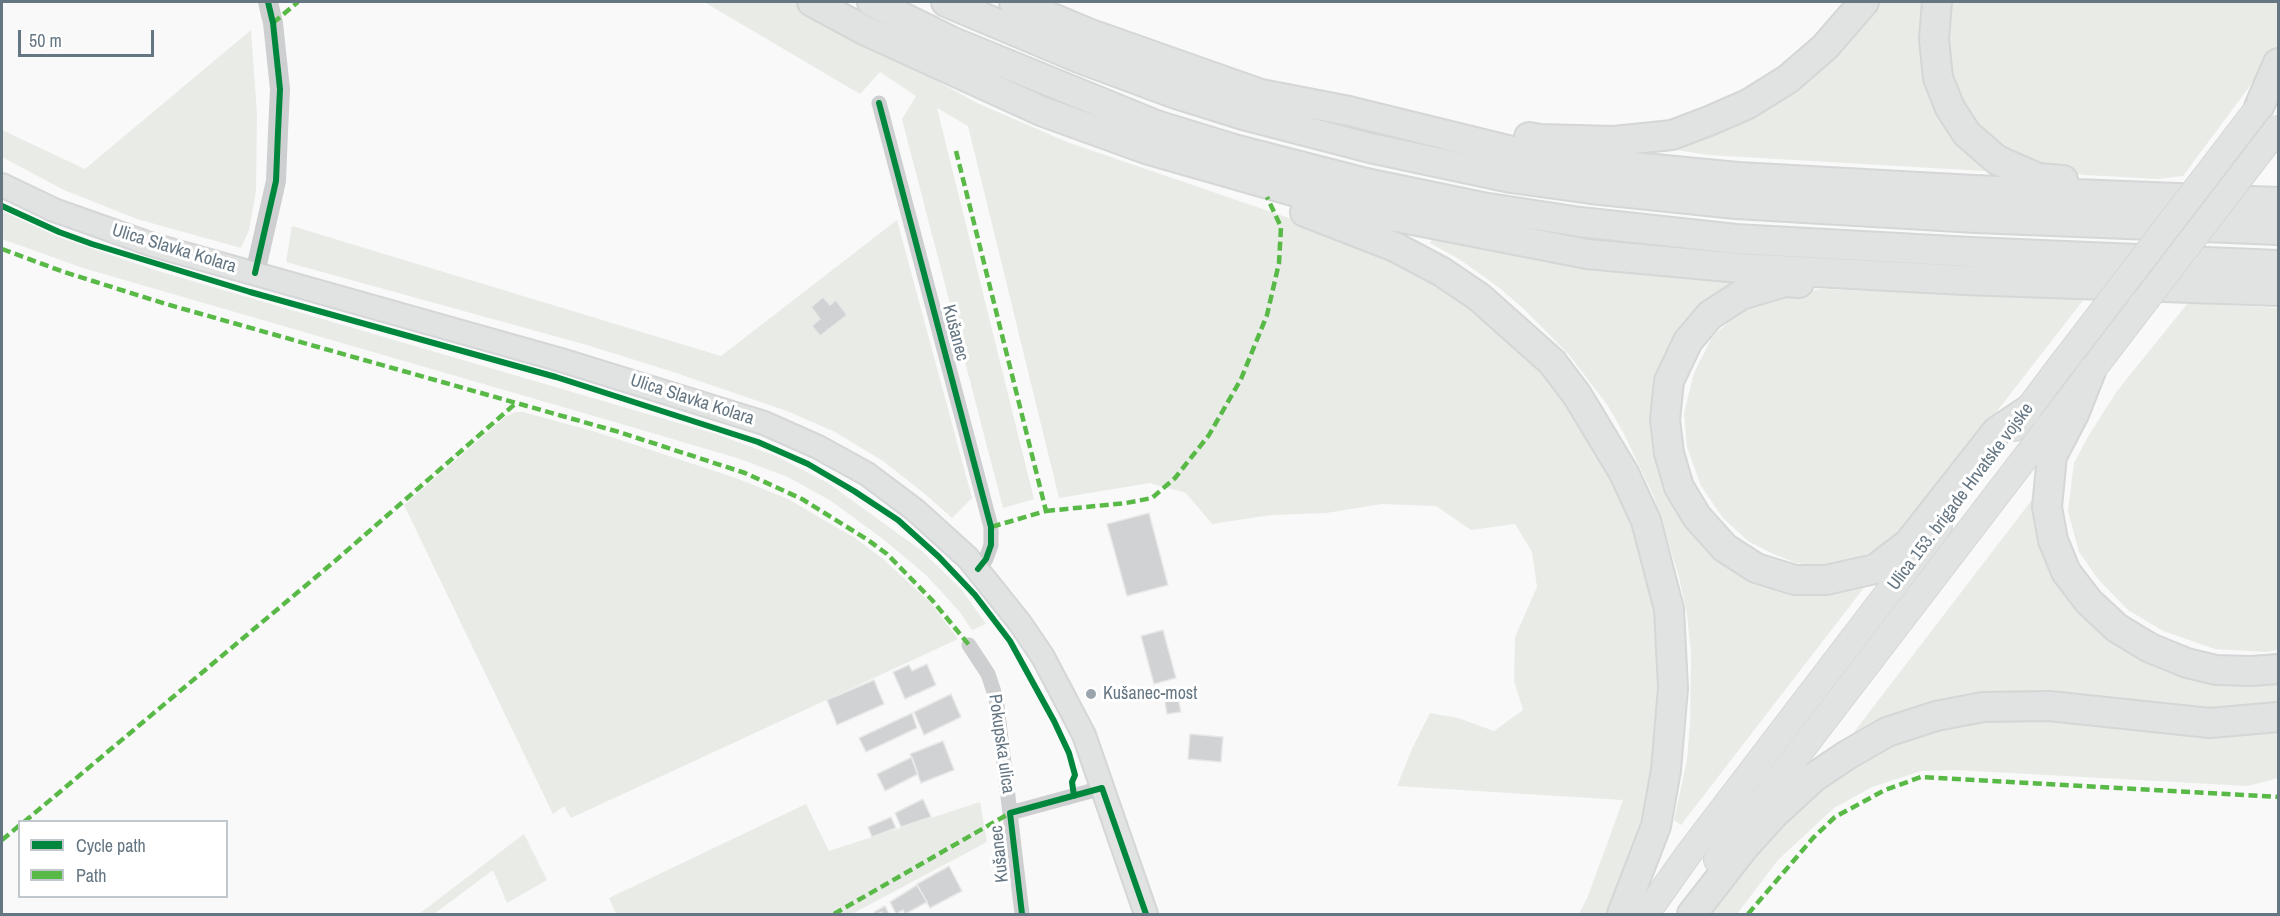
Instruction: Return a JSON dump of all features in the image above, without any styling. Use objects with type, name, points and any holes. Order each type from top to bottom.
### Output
[{"type":"highway","points":[[812,2],[864,30],[1041,111],[1146,149],[1356,209],[1587,254],[1740,268],[2271,295]]},
{"type":"highway","points":[[872,2],[953,42],[1156,125],[1234,149],[1366,183],[1482,207],[1580,222],[1736,239],[2278,265]]},
{"type":"highway","points":[[946,2],[1079,58],[1176,94],[1243,115],[1370,148],[1512,178],[1591,189],[1737,204],[1976,218],[2278,230]]},
{"type":"highway","points":[[1014,2],[1088,33],[1261,94],[1349,111],[1512,151],[1581,162],[1738,177],[2188,200],[2278,202]]},
{"type":"highway","points":[[1349,111],[1407,113],[1540,139],[1614,141],[1671,135],[1748,104],[1788,79],[1825,46],[1864,2]]},
{"type":"highway","points":[[1938,2],[1934,39],[1938,78],[1950,108],[1967,134],[1997,160],[2038,178],[2164,188],[2188,200]]},
{"type":"highway","points":[[2259,108],[2278,63]]},
{"type":"highway","points":[[1146,149],[1161,164],[1278,201],[1395,247],[1442,272],[1479,297],[1552,362],[1577,395],[1605,440],[1624,473],[1646,521],[1669,609],[1672,655],[1673,688],[1666,770],[1656,825],[1622,915]]},
{"type":"highway","points":[[1964,280],[1943,288],[1785,282],[1741,295],[1710,315],[1688,341],[1669,381],[1665,420],[1669,453],[1679,487],[1697,517],[1725,548],[1756,568],[1795,580],[1826,580],[1875,569],[1909,543],[1997,431],[2027,411]]},
{"type":"highway","points":[[2091,371],[2074,414],[2052,456],[2047,507],[2053,540],[2066,572],[2089,602],[2116,628],[2150,648],[2187,663],[2216,670],[2278,669]]},
{"type":"highway","points":[[1692,915],[1745,846],[1773,816],[1814,778],[1847,754],[1887,732],[1936,716],[1983,707],[2049,706],[2210,723],[2278,717]]},
{"type":"main road","name":"Ulica 153. brigade Hrvatske vojske","points":[[1646,915],[1687,856],[2278,82]]},
{"type":"main road","name":"Ulica 153. brigade Hrvatske vojske","points":[[1679,915],[1712,866],[2278,128]]},
{"type":"main road","name":"Ulica Slavka Kolara","points":[[2,185],[54,210],[153,245],[572,364],[764,423],[818,447],[867,474],[915,510],[978,569],[1014,614],[1043,657],[1084,735],[1146,915]]},
{"type":"street","points":[[255,273],[276,181],[279,132],[280,89],[273,23],[268,2]]},
{"type":"street","name":"Kušanec","points":[[879,103],[991,527],[991,545],[986,559],[978,569]]},
{"type":"street","name":"Pokupska ulica","points":[[969,645],[987,674],[996,698],[1010,813]]},
{"type":"street","name":"Kušanec","points":[[1022,915],[1010,813],[1102,788]]},
{"type":"shaded area","points":[[704,2],[795,2],[977,103],[1067,142],[1356,241],[1416,264],[1531,351],[1621,481],[1662,615],[1660,774],[1609,914],[1579,914],[1588,896],[1623,800],[1397,786],[1430,713],[1458,718],[1494,731],[1523,710],[1514,681],[1515,637],[1537,587],[1532,552],[1515,524],[1471,530],[1436,506],[1382,504],[1326,513],[1271,515],[1212,524],[1186,493],[1150,483],[1059,498],[968,126],[937,108],[1034,499],[1003,508],[902,119],[916,96],[880,72],[860,94]]},
{"type":"shaded area","points":[[1881,2],[1929,2],[1927,47],[2001,172],[1708,155],[1658,147],[1702,139],[1782,101],[1812,79],[1840,51],[1867,22]]},
{"type":"shaded area","points":[[1951,2],[2278,2],[2278,48],[2183,176],[2157,179],[2085,175],[2037,169],[2004,153],[1972,123],[1955,96],[1947,60],[1944,24]]},
{"type":"shaded area","points":[[251,30],[257,115],[256,191],[249,230],[241,248],[137,219],[64,190],[2,157],[2,130],[85,169]]},
{"type":"shaded area","points":[[2,211],[58,237],[158,271],[716,434],[776,456],[828,483],[922,551],[961,589],[986,624],[972,630],[959,611],[926,575],[883,539],[831,501],[788,477],[737,458],[83,268],[2,239]]},
{"type":"shaded area","points":[[897,220],[972,498],[952,518],[883,461],[835,432],[787,411],[587,345],[286,262],[292,226],[721,356]]},
{"type":"shaded area","points":[[1435,235],[1750,278],[1660,389],[1715,549],[1862,584],[1863,589],[1681,825],[1674,820],[1687,760],[1691,653],[1687,615],[1679,577],[1654,497],[1608,406],[1570,356],[1524,309],[1497,286],[1459,259],[1430,243]]},
{"type":"shaded area","points":[[1822,289],[2085,298],[1906,528],[1882,547],[1851,562],[1825,566],[1796,563],[1771,553],[1748,541],[1723,518],[1701,486],[1687,447],[1684,413],[1694,373],[1712,337],[1738,314],[1774,297]]},
{"type":"shaded area","points":[[2188,303],[2278,308],[2278,650],[2266,652],[2215,649],[2163,631],[2128,610],[2098,579],[2079,552],[2068,511],[2074,463],[2089,435],[2117,391]]},
{"type":"shaded area","points":[[515,412],[523,412],[596,432],[736,478],[788,499],[855,538],[882,558],[930,602],[958,639],[571,818],[564,806],[553,814],[404,505],[505,417]]},
{"type":"shaded area","points":[[2038,492],[2102,627],[2278,683],[2278,704],[2217,711],[2064,697],[1862,737],[1854,732]]},
{"type":"shaded area","points":[[2002,717],[2062,720],[2228,736],[2278,732],[2278,778],[2248,786],[1956,770],[1921,771],[1872,787],[1834,808],[1778,860],[1737,914],[1710,914],[1733,881],[1802,803],[1870,753],[1953,724]]},
{"type":"shaded area","points":[[980,802],[987,842],[852,914],[616,914],[609,898],[806,804],[829,851]]},
{"type":"shaded area","points":[[524,834],[547,880],[507,903],[493,870],[434,914],[419,914]]},
{"type":"building","points":[[823,297],[830,305],[836,300],[847,315],[820,336],[812,326],[820,319],[811,307]]},
{"type":"building","points":[[1149,513],[1168,585],[1127,596],[1107,524]]},
{"type":"building","points":[[1163,630],[1176,678],[1154,684],[1141,636]]},
{"type":"building","points":[[927,664],[936,685],[905,699],[893,672],[909,665],[912,671]]},
{"type":"building","points":[[874,680],[884,704],[837,725],[827,700]]},
{"type":"building","points":[[1176,688],[1181,712],[1167,714],[1163,691]]},
{"type":"building","points":[[951,694],[961,717],[924,735],[914,712]]},
{"type":"building","points":[[912,713],[917,728],[866,752],[859,738]]},
{"type":"building","points":[[1190,734],[1223,737],[1221,762],[1188,759]]},
{"type":"building","points":[[943,741],[954,770],[921,783],[910,754]]},
{"type":"building","points":[[912,757],[918,774],[885,791],[877,774]]},
{"type":"building","points":[[923,799],[931,817],[901,827],[895,813]]},
{"type":"building","points":[[891,817],[896,828],[872,837],[868,827]]},
{"type":"building","points":[[949,866],[962,891],[930,908],[917,884]]},
{"type":"building","points":[[917,885],[927,902],[905,914],[903,910],[896,914],[890,902]]},
{"type":"building","points":[[885,906],[889,914],[874,912]]},
{"type":"marked path","points":[[273,23],[298,2]]},
{"type":"marked path","points":[[956,151],[1046,511],[991,527]]},
{"type":"marked path","points":[[1046,511],[1152,498],[1175,478],[1209,435],[1241,379],[1267,315],[1279,263],[1281,227],[1267,197]]},
{"type":"marked path","points":[[2,249],[64,272],[166,304],[619,432],[745,473],[802,499],[887,554],[932,600],[969,645]]},
{"type":"marked path","points":[[26,820],[335,561],[515,404]]},
{"type":"marked path","points":[[1748,914],[1813,838],[1835,817],[1885,790],[1921,777],[2278,797]]},
{"type":"marked path","points":[[834,914],[1010,813]]},
{"type":"marked path","points":[[2,840],[18,827]]},
{"type":"cycle path","points":[[255,273],[276,181],[280,89],[273,23],[268,2]]},
{"type":"cycle path","points":[[879,103],[991,527],[991,545],[986,559],[978,569]]},
{"type":"cycle path","points":[[2,206],[92,244],[250,292],[556,377],[758,442],[808,464],[898,520],[939,557],[975,595],[1010,641],[1054,721],[1069,753],[1075,775],[1072,782],[1074,796]]},
{"type":"cycle path","points":[[1022,914],[1010,813],[1102,788],[1146,914]]},
{"type":"place","name":"Kušanec-most","points":[[1091,694]]}]
